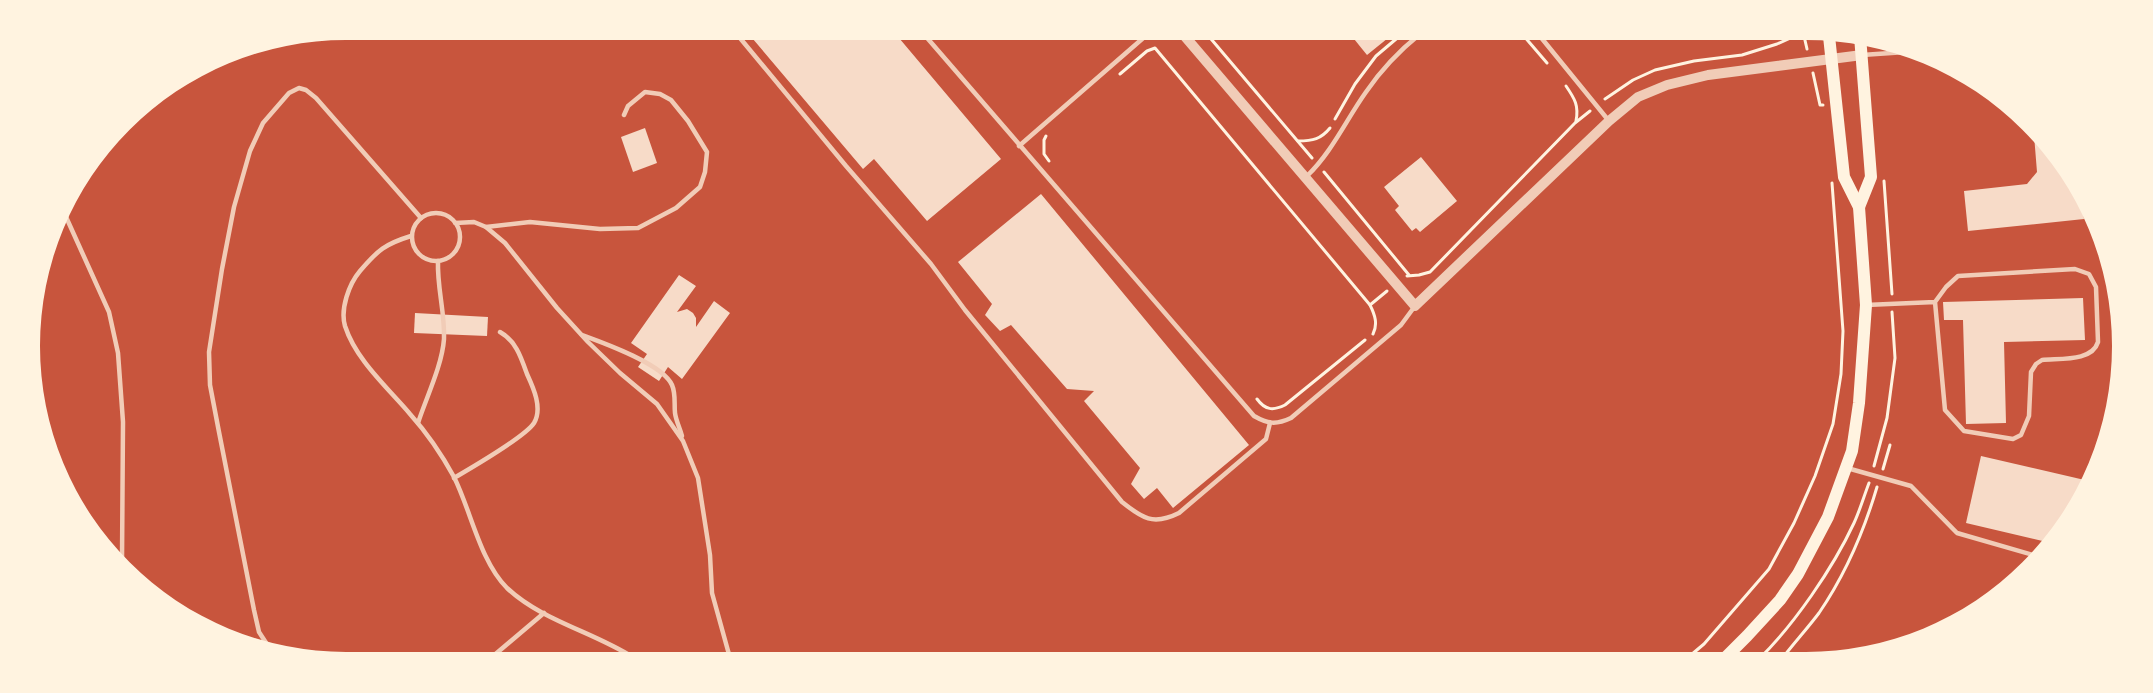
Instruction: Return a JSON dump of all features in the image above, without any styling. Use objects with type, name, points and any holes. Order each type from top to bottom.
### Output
[{"type":"main road","points":[[1731,652],[1780,600],[1798,574],[1828,517],[1852,451],[1859,403],[1866,305],[1859,207],[1844,177],[1829,41]]},
{"type":"main road","points":[[1859,207],[1871,177],[1861,45]]},
{"type":"street","points":[[1188,40],[1415,306],[1609,121],[1638,98],[1667,85],[1708,75],[1862,55]]},
{"type":"lane","points":[[742,40],[931,264],[965,310],[1122,502],[1140,517],[1165,520],[1179,513],[1266,439],[1270,423]]},
{"type":"lane","points":[[929,40],[1254,416],[1270,423],[1280,423],[1291,418],[1401,325],[1415,306]]},
{"type":"lane","points":[[1019,146],[1141,40]]},
{"type":"lane","points":[[1304,178],[1318,165],[1338,138],[1366,91],[1390,60],[1413,40]]},
{"type":"lane","points":[[1543,40],[1609,121]]},
{"type":"lane","points":[[1862,55],[1892,53]]},
{"type":"lane","points":[[266,642],[260,632],[254,610],[219,432],[210,385],[209,352],[234,207],[250,151],[263,123],[289,93],[299,88],[306,90],[316,98],[421,218]]},
{"type":"lane","points":[[486,227],[530,222],[600,229],[638,228],[676,208],[700,187],[705,172],[707,152],[672,100],[660,94],[645,92],[628,106],[624,115]]},
{"type":"lane","points":[[429,214],[440,214],[455,223],[460,237],[458,248],[451,257],[430,261],[417,253],[411,236],[414,226],[421,218],[429,214]]},
{"type":"lane","points":[[68,221],[110,312],[118,353],[123,422],[122,554]]},
{"type":"lane","points":[[455,223],[474,222],[486,227],[505,243],[581,334],[620,373],[657,404],[683,441]]},
{"type":"lane","points":[[411,236],[390,242],[374,255],[355,278],[345,302],[345,324],[354,347],[418,423],[454,478],[487,558],[507,588],[544,613],[624,652]]},
{"type":"lane","points":[[418,423],[444,341],[443,307],[437,281],[438,261]]},
{"type":"lane","points":[[2075,268],[2089,274],[2096,286],[2098,342],[2096,350],[2088,355],[2042,360],[2036,364],[2031,372],[2029,416],[2021,435],[2013,438],[1964,430],[1945,410],[1935,302],[1958,276],[2075,268]]},
{"type":"lane","points":[[1866,305],[1935,302]]},
{"type":"lane","points":[[454,478],[520,436],[535,422],[536,395],[518,350],[508,336],[500,332]]},
{"type":"lane","points":[[581,334],[638,357],[672,384],[675,413],[698,478],[707,531],[712,593],[728,652]]},
{"type":"lane","points":[[1847,468],[1911,486],[1957,533],[2031,554]]},
{"type":"lane","points":[[498,652],[544,613]]},
{"type":"path","points":[[1212,40],[1409,275]]},
{"type":"path","points":[[1298,141],[1312,141],[1322,136],[1330,128],[1355,84],[1376,56],[1395,40]]},
{"type":"path","points":[[1527,40],[1551,67]]},
{"type":"path","points":[[1120,74],[1147,51],[1155,48],[1370,305],[1375,315],[1376,327],[1373,334],[1285,405],[1277,409],[1269,409],[1262,406],[1257,399]]},
{"type":"path","points":[[1564,84],[1576,100],[1578,110],[1575,123]]},
{"type":"path","points":[[1820,105],[1825,114]]},
{"type":"path","points":[[1048,132],[1043,148],[1049,161]]},
{"type":"path","points":[[1694,652],[1769,569],[1794,523],[1815,476],[1833,424],[1841,374],[1843,331],[1831,173]]},
{"type":"path","points":[[1787,652],[1818,614],[1841,576],[1862,531],[1890,445]]},
{"type":"building","points":[[754,40],[901,40],[1001,159],[927,221],[874,159],[863,169]]},
{"type":"building","points":[[1355,40],[1386,40],[1367,55]]},
{"type":"building","points":[[645,128],[657,163],[633,172],[621,137]]},
{"type":"building","points":[[2035,142],[2061,176],[2084,219],[1968,231],[1964,191],[2027,184],[2037,172]]},
{"type":"building","points":[[1421,157],[1457,201],[1420,232],[1416,228],[1412,231],[1395,210],[1399,206],[1384,187]]},
{"type":"building","points":[[1041,194],[1249,445],[1173,508],[1157,488],[1144,499],[1131,484],[1140,468],[1084,401],[1094,391],[1067,389],[1011,325],[1000,331],[985,315],[992,304],[958,262]]},
{"type":"building","points":[[679,275],[696,286],[677,312],[687,309],[693,313],[696,318],[696,327],[714,301],[730,313],[682,379],[668,367],[659,381],[638,367],[647,354],[631,343]]},
{"type":"building","points":[[2083,298],[2085,340],[2004,342],[2006,423],[1966,424],[1963,320],[1944,320],[1943,302]]},
{"type":"building","points":[[415,313],[488,317],[487,336],[414,333]]},
{"type":"building","points":[[1981,456],[2082,479],[2072,500],[2043,541],[1966,523]]}]
